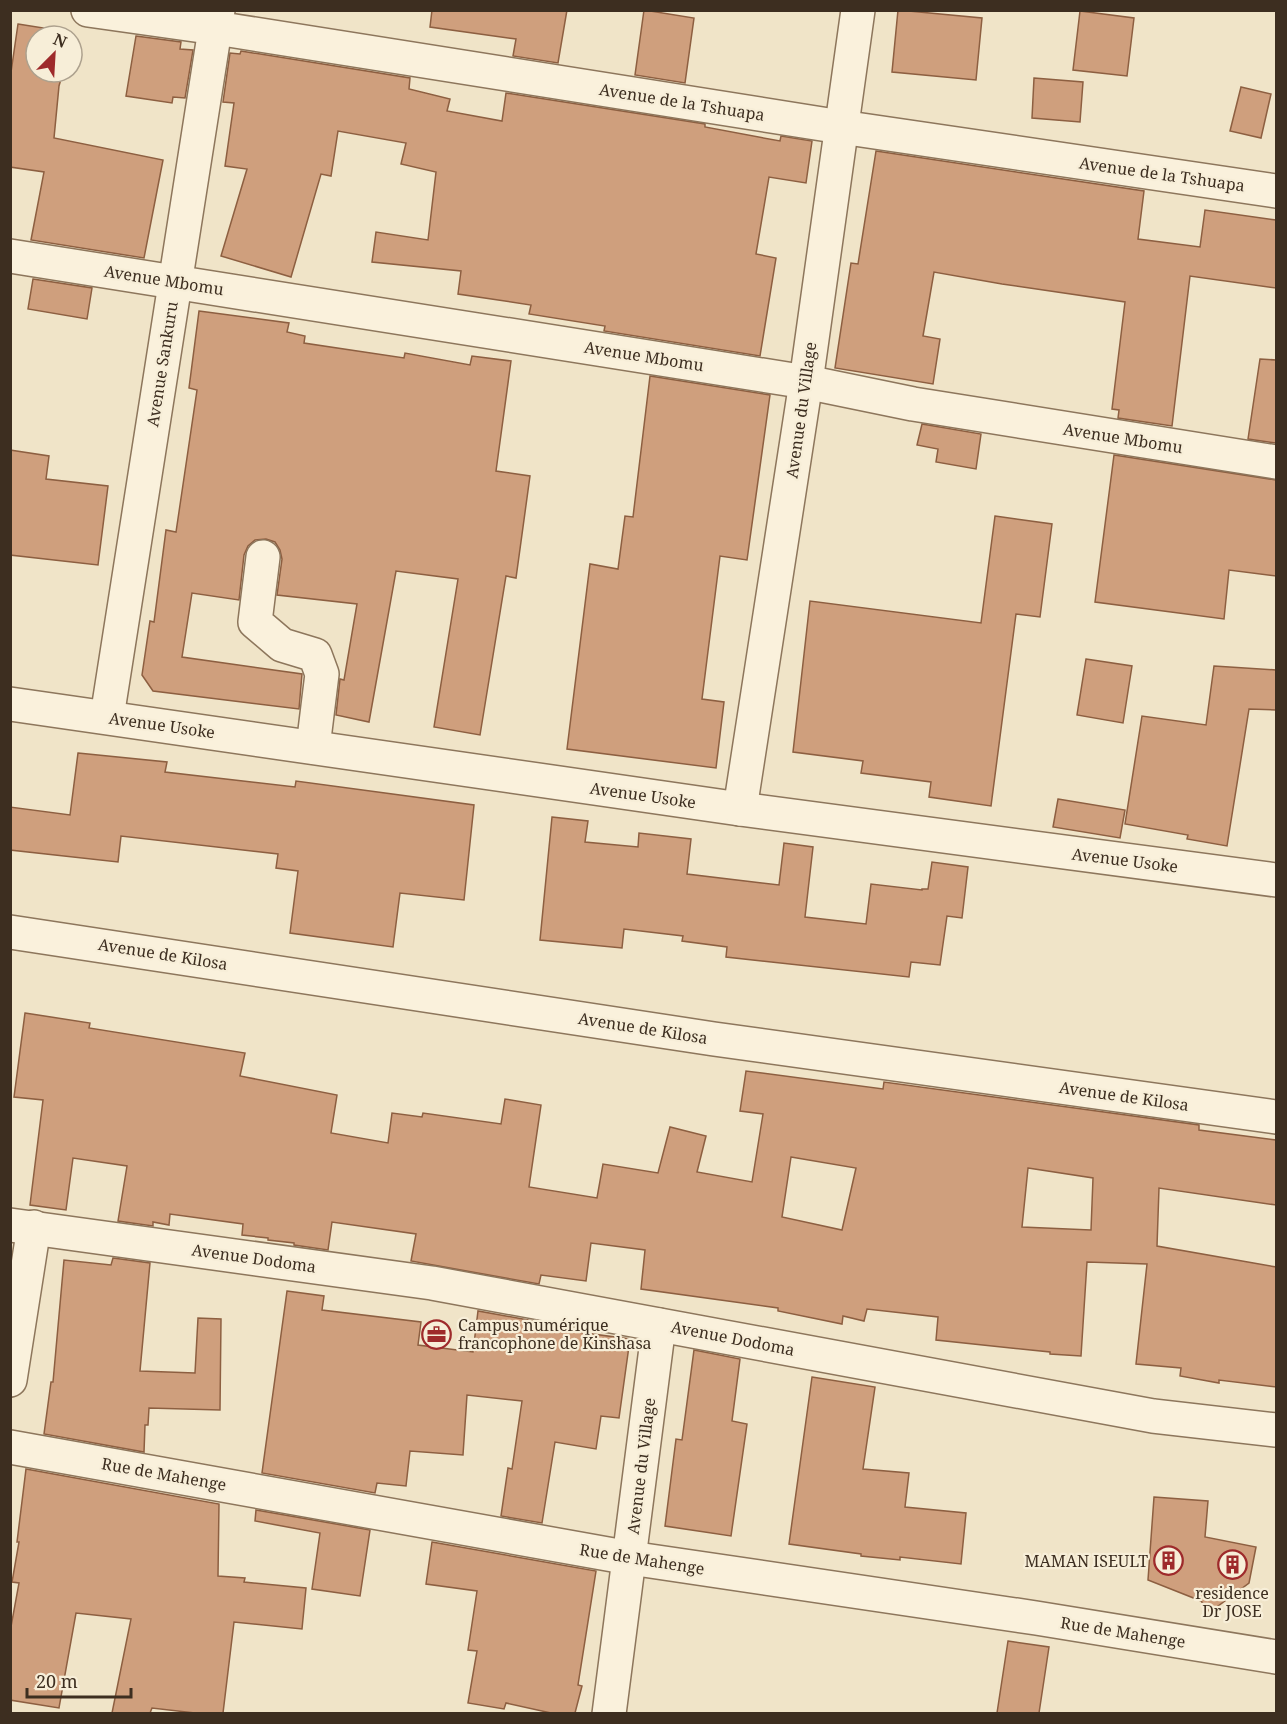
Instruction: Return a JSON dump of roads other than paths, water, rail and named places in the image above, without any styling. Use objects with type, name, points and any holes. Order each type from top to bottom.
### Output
[{"type":"street","name":"Avenue de la Tshuapa","points":[[88,10],[217,20],[841,127],[1276,191]]},
{"type":"street","name":"Avenue du Village","points":[[740,809],[806,382],[858,10]]},
{"type":"street","name":"Avenue Sankuru","points":[[107,717],[217,20]]},
{"type":"street","name":"Avenue Mbomu","points":[[10,256],[806,382],[913,404],[1276,462]]},
{"type":"street","points":[[263,557],[255,622],[282,645],[315,655],[322,674],[313,747]]},
{"type":"street","name":"Avenue Usoke","points":[[10,704],[740,809],[1276,880]]},
{"type":"street","name":"Avenue de Kilosa","points":[[10,932],[714,1039],[1276,1117]]},
{"type":"street","points":[[10,1380],[22,1226]]},
{"type":"street","name":"Avenue Dodoma","points":[[22,1226],[432,1283],[1154,1416],[1276,1430]]},
{"type":"street","name":"Avenue du Village","points":[[609,1713],[659,1325]]},
{"type":"street","name":"Rue de Mahenge","points":[[10,1447],[630,1558],[1276,1656]]},
{"type":"place","name":"Campus numérique francophone de Kinshasa","points":[[437,1334]]},
{"type":"place","name":"MAMAN ISEULT","points":[[1169,1561]]},
{"type":"place","name":"residence Dr JOSE","points":[[1232,1565]]}]
